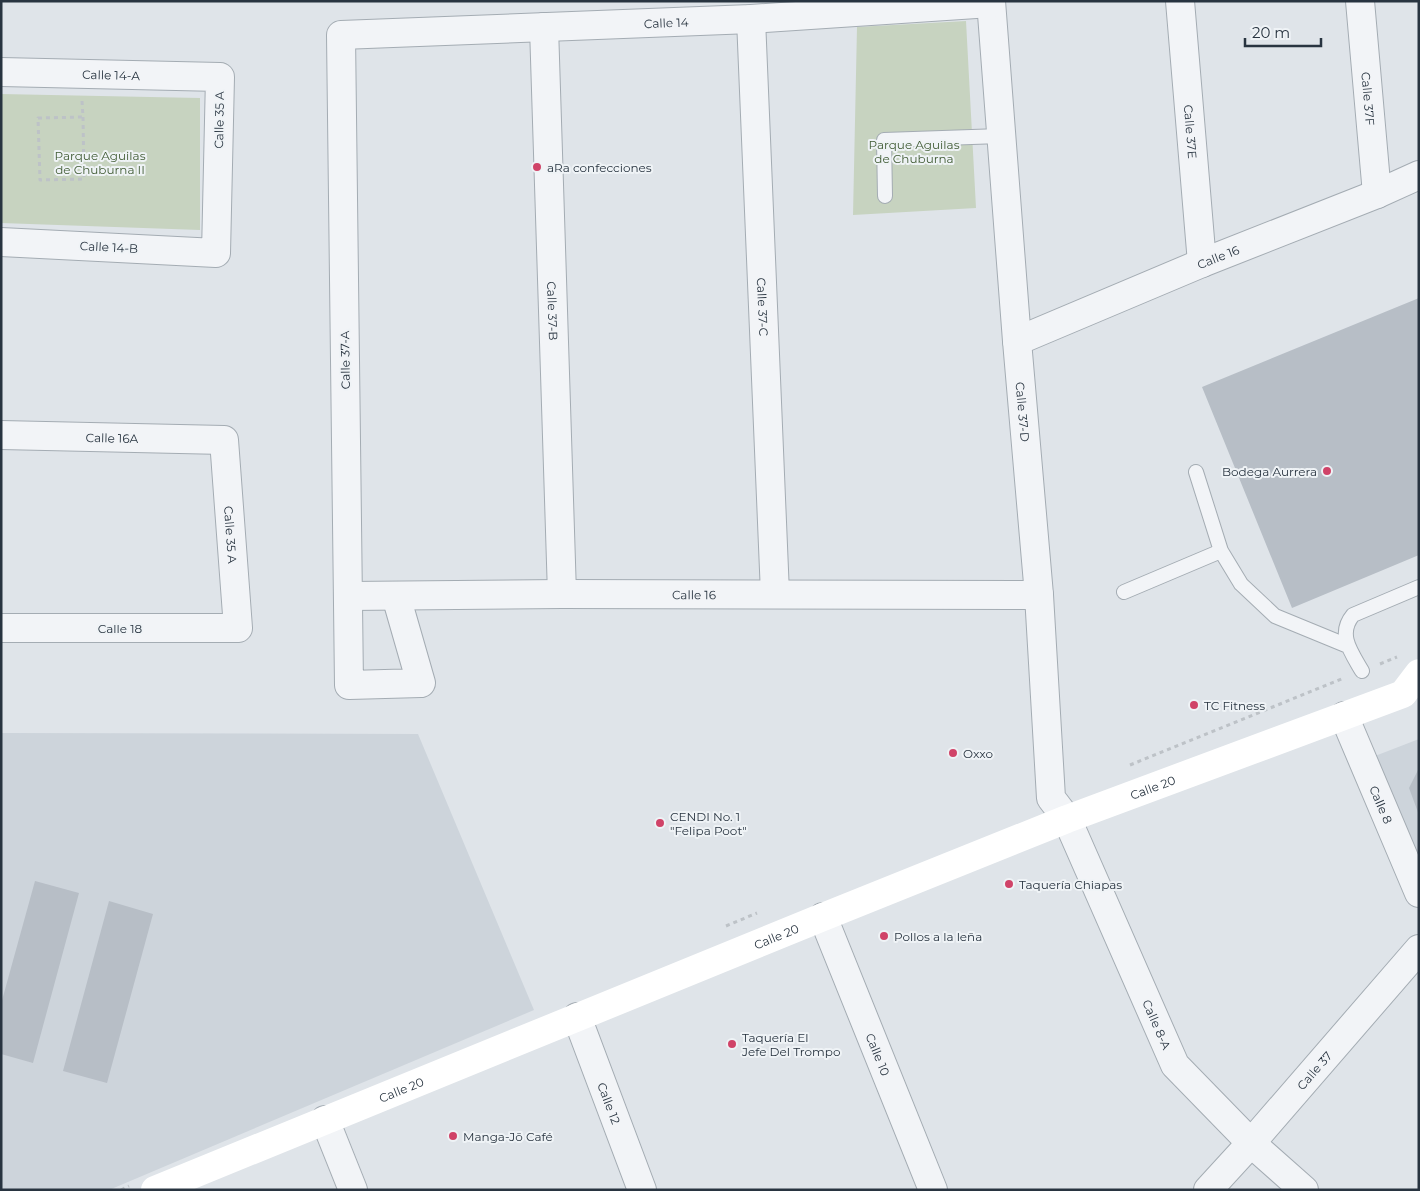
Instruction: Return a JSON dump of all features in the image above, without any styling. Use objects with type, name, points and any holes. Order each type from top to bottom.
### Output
[{"type":"street","name":"Calle 37E","points":[[1180,1],[1202,263]]},
{"type":"street","name":"Calle 37F","points":[[1360,1],[1377,194]]},
{"type":"street","name":"Calle 14","points":[[341,35],[751,19],[991,2]]},
{"type":"street","name":"Calle 37-D","points":[[991,2],[1039,595],[1051,798],[1067,819]]},
{"type":"street","name":"Calle 37-C","points":[[751,19],[775,594]]},
{"type":"street","name":"Calle 37-B","points":[[544,27],[562,594]]},
{"type":"street","name":"Calle 37-A","points":[[341,35],[349,685],[421,683],[396,596]]},
{"type":"street","name":"Calle 14-A","points":[[1,72],[220,78]]},
{"type":"street","name":"Calle 35 A","points":[[216,253],[220,78]]},
{"type":"street","name":"Calle 16","points":[[1017,341],[1202,263],[1377,194],[1419,175]]},
{"type":"street","name":"Calle 14-B","points":[[1,242],[216,253]]},
{"type":"street","name":"Calle 16A","points":[[1,435],[224,440]]},
{"type":"street","name":"Calle 35 A","points":[[224,440],[238,628]]},
{"type":"street","name":"Calle 16","points":[[349,596],[562,594],[1039,595]]},
{"type":"street","name":"Calle 18","points":[[1,628],[238,628]]},
{"type":"street","name":"Calle 20","points":[[155,1190],[1067,819],[1413,689]]},
{"type":"street","name":"Calle 8","points":[[1344,716],[1419,893]]},
{"type":"street","name":"Calle 8-A","points":[[1067,819],[1175,1065],[1251,1143],[1304,1190]]},
{"type":"street","name":"Calle 10","points":[[823,917],[933,1190]]},
{"type":"street","name":"Calle 37","points":[[1208,1190],[1419,949]]},
{"type":"street","name":"Calle 12","points":[[577,1017],[642,1190]]},
{"type":"street","points":[[325,1120],[354,1190]]},
{"type":"lane","points":[[885,196],[884,140],[1001,136]]},
{"type":"lane","points":[[1196,472],[1221,551],[1241,584],[1275,616],[1348,646]]},
{"type":"lane","points":[[1124,592],[1221,551]]},
{"type":"lane","points":[[1362,671],[1348,646],[1345,628],[1347,622],[1353,614],[1419,587]]},
{"type":"path","points":[[82,99],[83,117],[84,179],[40,180],[38,118],[83,117]]},
{"type":"path","points":[[1124,767],[1348,676]]},
{"type":"shaded area","points":[[1,733],[418,734],[534,1010],[109,1190],[1,1190]]},
{"type":"shaded area","points":[[1419,739],[1419,883],[1375,756]]},
{"type":"green space","name":"Parque Aguilas de Chuburna","points":[[966,21],[976,208],[853,215],[857,27]]},
{"type":"green space","name":"Parque Aguilas de Chuburna II","points":[[1,94],[200,98],[200,230],[1,223]]},
{"type":"building","name":"Bodega Aurrera","points":[[1419,298],[1419,555],[1292,608],[1202,387]]},
{"type":"building","points":[[1419,768],[1419,815],[1409,788]]},
{"type":"building","points":[[35,881],[79,893],[33,1063],[1,1054],[1,1004]]},
{"type":"building","points":[[109,901],[153,914],[107,1083],[63,1071]]},
{"type":"place","name":"aRa confecciones","points":[[537,167]]},
{"type":"place","name":"Bodega Aurrera","points":[[1327,471]]},
{"type":"place","name":"TC Fitness","points":[[1194,705]]},
{"type":"place","name":"Oxxo","points":[[953,753]]},
{"type":"place","name":"CENDI No. 1 \"Felipa Poot\"","points":[[660,823]]},
{"type":"place","name":"Taquería Chiapas","points":[[1009,884]]},
{"type":"place","name":"Pollos a la leña","points":[[884,936]]},
{"type":"place","name":"Taquería El Jefe Del Trompo","points":[[732,1044]]},
{"type":"place","name":"Manga-Jō Café","points":[[453,1136]]}]
